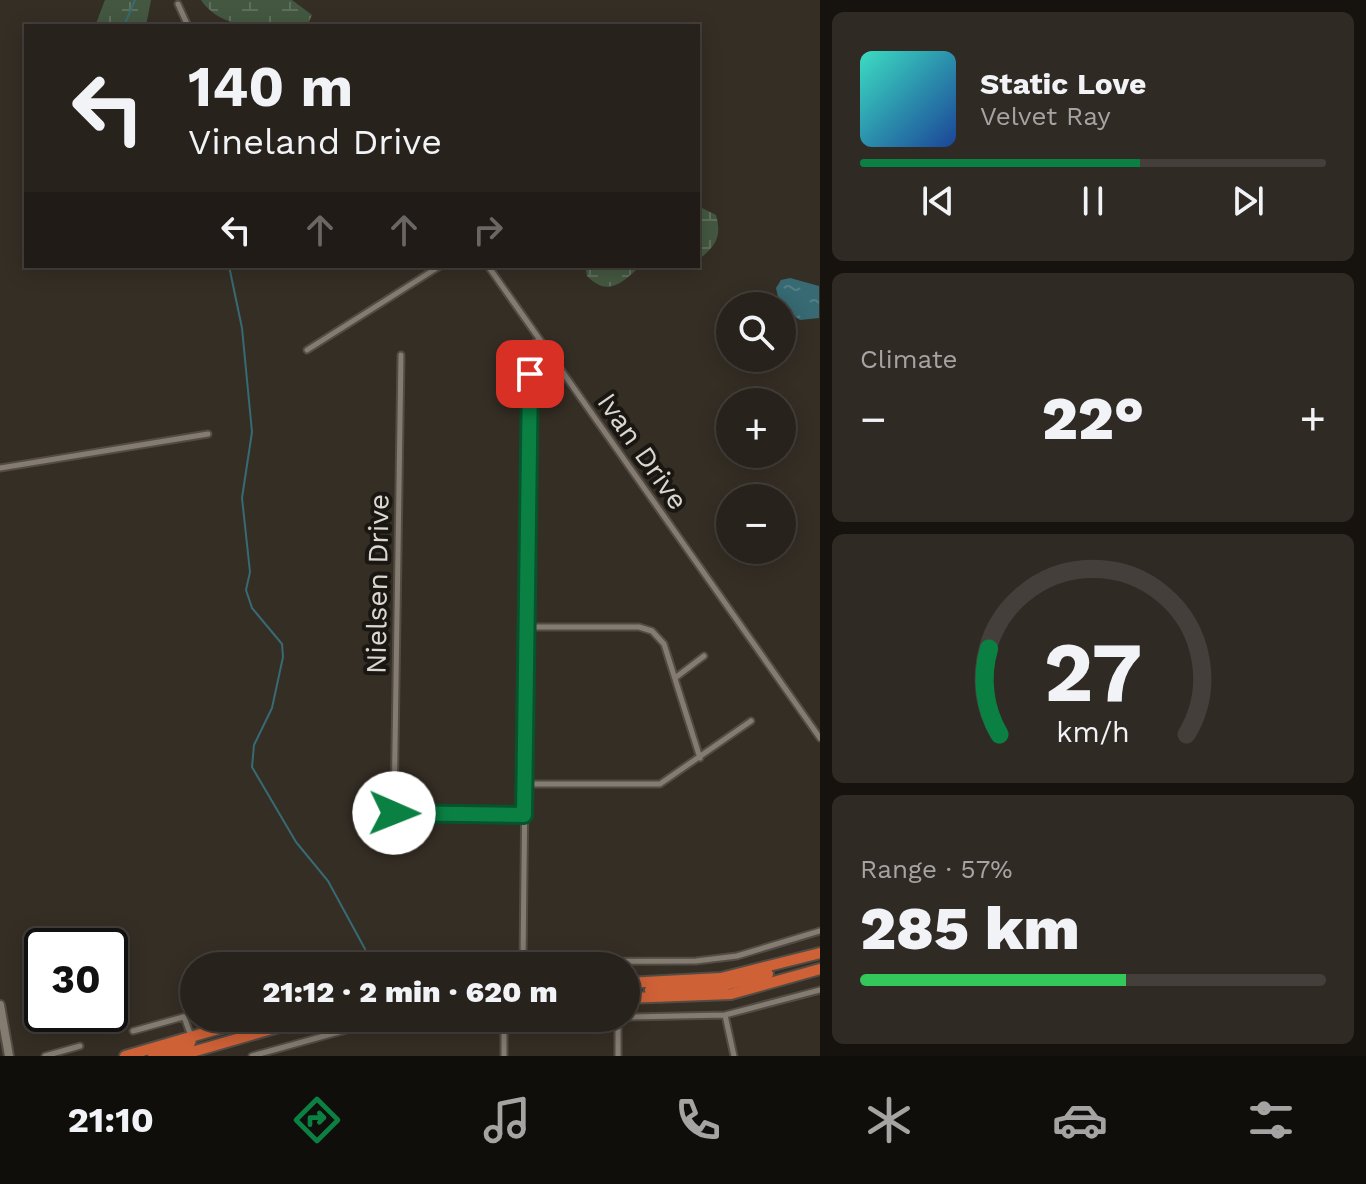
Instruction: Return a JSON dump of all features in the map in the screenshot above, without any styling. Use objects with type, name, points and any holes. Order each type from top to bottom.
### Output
[{"type":"highway","points":[[640,983],[699,981],[820,953]]},
{"type":"highway","points":[[640,989],[729,984],[775,972],[783,964]]},
{"type":"highway","points":[[640,997],[731,994],[820,969]]},
{"type":"highway","points":[[125,1056],[209,1032]]},
{"type":"highway","points":[[178,1056],[196,1054],[266,1032]]},
{"type":"highway","points":[[153,1056],[189,1045],[192,1037]]},
{"type":"street","points":[[178,4],[187,24]]},
{"type":"street","points":[[307,350],[437,268]]},
{"type":"street","name":"Ivan Drive","points":[[489,268],[820,738]]},
{"type":"street","points":[[523,952],[530,346],[539,340]]},
{"type":"street","name":"Nielsen Drive","points":[[401,355],[394,813],[524,815]]},
{"type":"street","points":[[0,468],[208,434]]},
{"type":"street","points":[[526,627],[646,628],[661,639],[700,758]]},
{"type":"street","points":[[675,678],[704,656]]},
{"type":"street","points":[[525,784],[652,785],[674,777],[751,721]]},
{"type":"street","points":[[640,961],[696,961],[737,956],[820,931]]},
{"type":"street","points":[[640,1017],[725,1015],[820,990]]},
{"type":"street","points":[[0,1005],[9,1056]]},
{"type":"street","points":[[725,1015],[734,1056]]},
{"type":"street","points":[[133,1031],[180,1018]]},
{"type":"street","points":[[190,1032],[192,1037]]},
{"type":"street","points":[[252,1056],[339,1032]]},
{"type":"street","points":[[504,1032],[504,1056]]},
{"type":"street","points":[[618,1032],[618,1056]]},
{"type":"street","points":[[45,1056],[80,1046]]},
{"type":"green space","points":[[105,0],[151,0],[146,24],[96,24]]},
{"type":"green space","points":[[201,0],[292,0],[312,15],[308,24],[240,24],[211,11]]},
{"type":"green space","points":[[700,207],[716,215],[718,235],[700,258]]},
{"type":"green space","points":[[585,268],[638,268],[609,287],[595,283],[587,276]]},
{"type":"water","points":[[790,278],[819,286],[819,318],[800,320],[796,317],[796,292],[777,292],[781,280]]},
{"type":"waterway","points":[[125,24],[135,0]]},
{"type":"waterway","points":[[229,268],[242,328],[252,432],[242,498],[250,572],[246,590],[252,608],[282,644],[283,657],[272,708],[254,745],[252,767],[296,842],[328,881],[365,949]]},
{"type":"route","points":[[394,813],[524,815],[530,374]]}]
